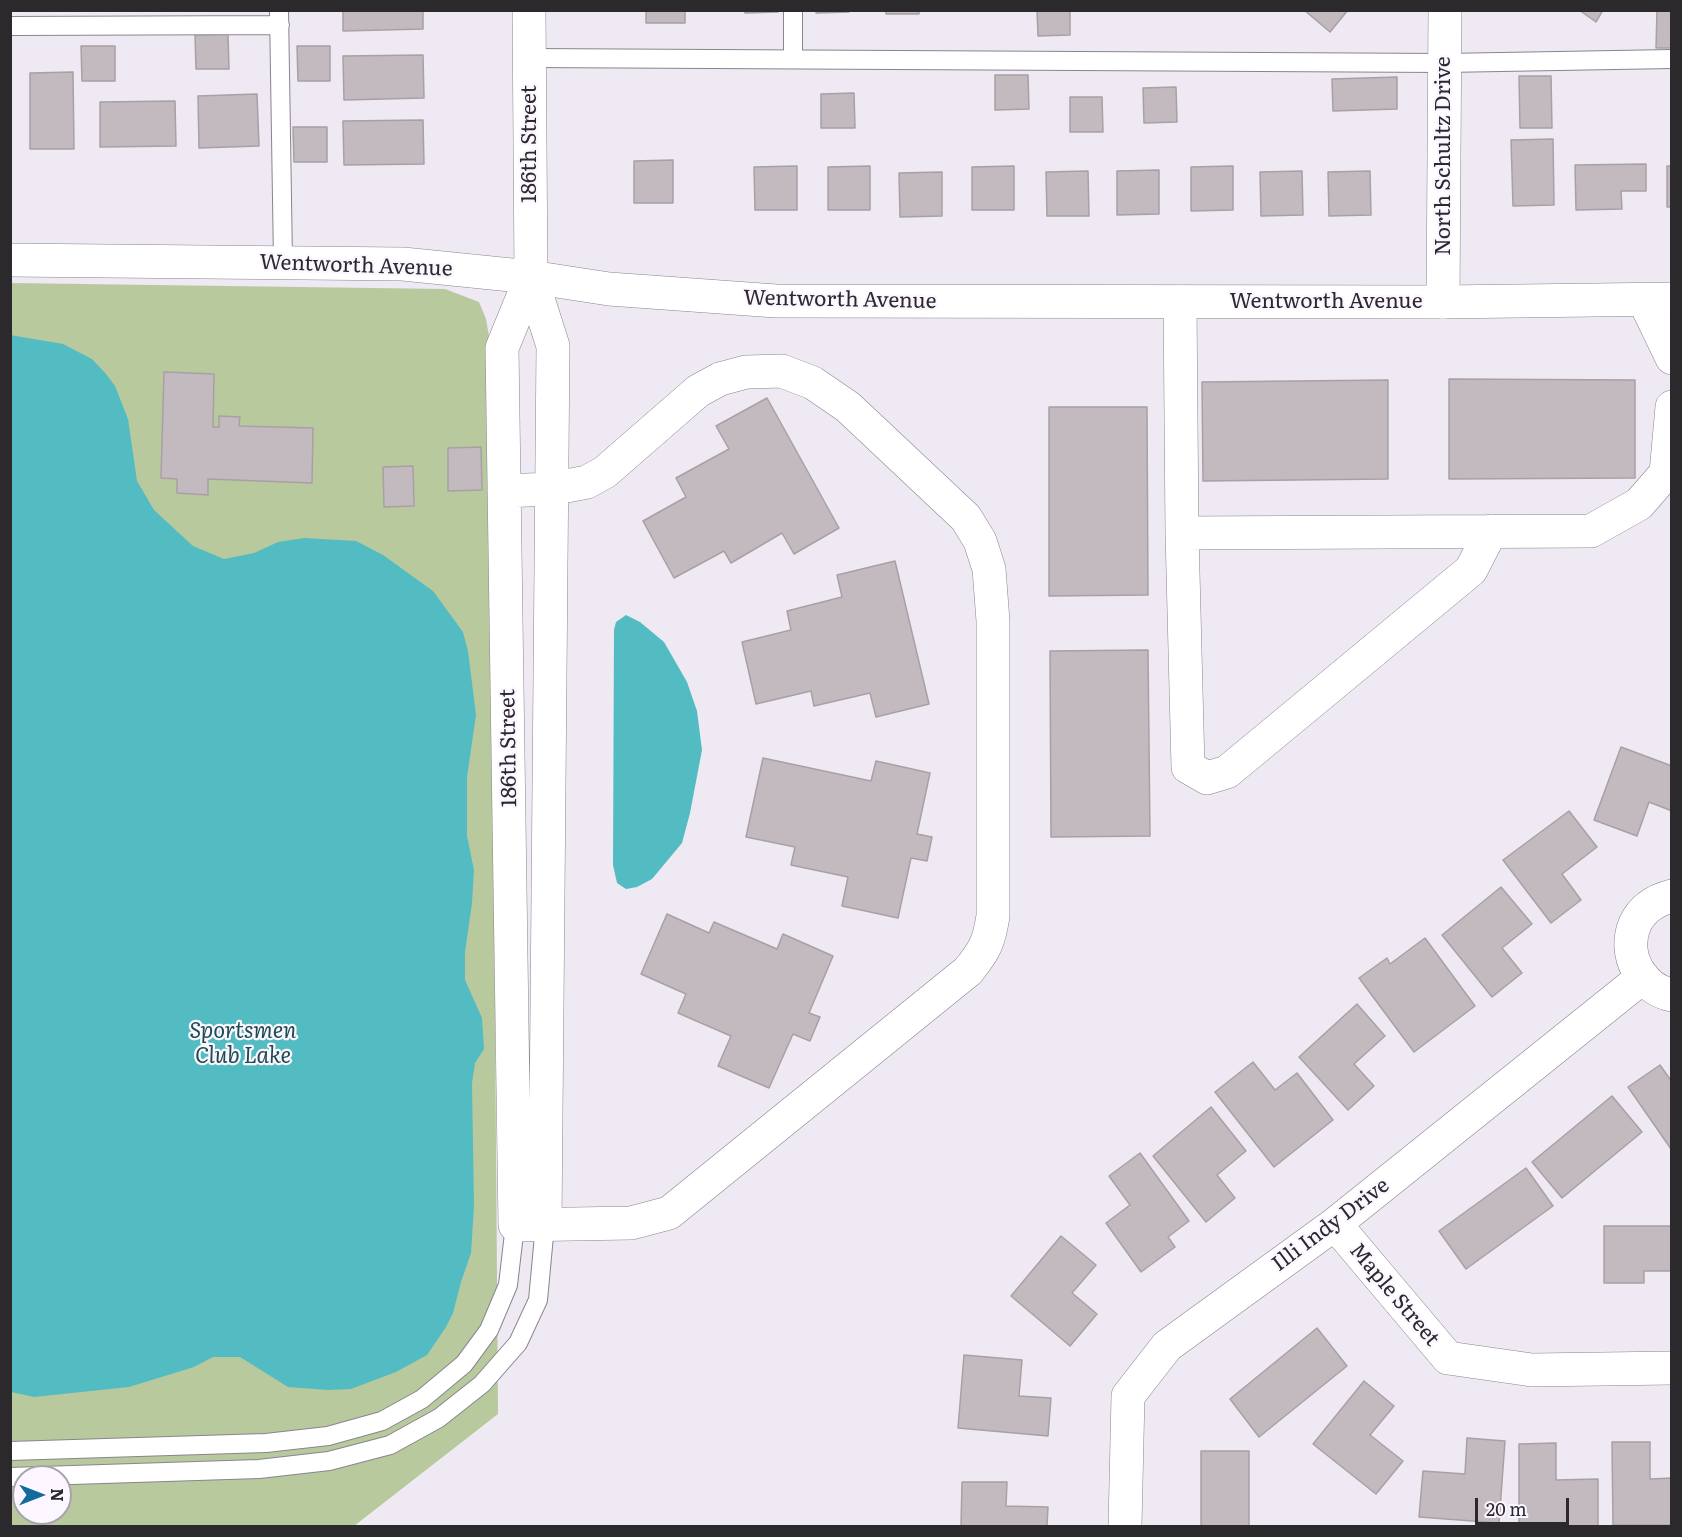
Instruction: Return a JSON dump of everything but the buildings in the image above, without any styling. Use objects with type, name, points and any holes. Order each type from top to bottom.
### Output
[{"type":"street","name":"186th Street","points":[[529,10],[531,277],[553,346],[530,1225]]},
{"type":"street","name":"North Schultz Drive","points":[[1443,302],[1445,10]]},
{"type":"street","name":"Wentworth Avenue","points":[[10,260],[403,264],[531,277],[609,289],[776,301],[1658,300]]},
{"type":"street","name":"186th Street","points":[[530,1225],[504,491],[502,348],[531,277]]},
{"type":"street","points":[[1658,300],[1671,358]]},
{"type":"street","points":[[1180,302],[1182,533],[1188,767],[1207,778],[1227,772],[1471,570],[1491,531]]},
{"type":"street","points":[[504,491],[551,489],[587,482],[605,472],[698,391],[720,379],[746,372],[782,371],[813,383],[848,406],[966,518],[980,541],[989,569],[993,621],[993,916],[990,937],[983,953],[969,971],[669,1213],[631,1223],[530,1225]]},
{"type":"street","points":[[1182,533],[1591,531],[1639,504],[1666,473],[1671,407]]},
{"type":"street","points":[[1671,896],[1659,900],[1645,910],[1635,924],[1631,941],[1632,958],[1639,973],[1649,985],[1671,995]]},
{"type":"street","name":"Illi Indy Drive","points":[[1125,1527],[1128,1396],[1167,1346],[1335,1224],[1642,977]]},
{"type":"street","name":"Maple Street","points":[[1335,1224],[1448,1359],[1532,1370],[1671,1368]]},
{"type":"lane","points":[[793,10],[793,59]]},
{"type":"lane","points":[[10,26],[280,18],[283,262]]},
{"type":"lane","points":[[530,58],[1444,63],[1671,59]]},
{"type":"lane","points":[[10,1451],[266,1443],[328,1436],[382,1421],[422,1399],[464,1364],[489,1330],[530,1225]]},
{"type":"lane","points":[[10,1477],[259,1469],[329,1461],[390,1445],[439,1418],[482,1384],[518,1343],[538,1300],[530,1225]]},
{"type":"green space","name":"Sportsmen Club Lake","points":[[10,283],[445,289],[479,302],[486,319],[490,342],[498,1414],[354,1526],[11,1526]]},
{"type":"water","name":"Sportsmen Club Lake","points":[[10,335],[63,344],[92,359],[106,374],[115,386],[128,419],[137,481],[154,510],[193,546],[224,559],[254,553],[278,542],[304,538],[356,541],[383,555],[433,591],[463,632],[468,651],[476,715],[467,777],[467,836],[474,870],[465,952],[465,980],[482,1018],[484,1049],[475,1063],[472,1083],[474,1206],[471,1253],[453,1313],[427,1355],[396,1372],[351,1389],[288,1387],[240,1357],[213,1357],[194,1367],[129,1387],[34,1397],[11,1392]]},
{"type":"water","points":[[626,615],[640,622],[664,642],[687,682],[697,711],[702,750],[682,843],[652,879],[637,887],[626,889],[617,883],[613,865],[614,630],[616,622]]}]
